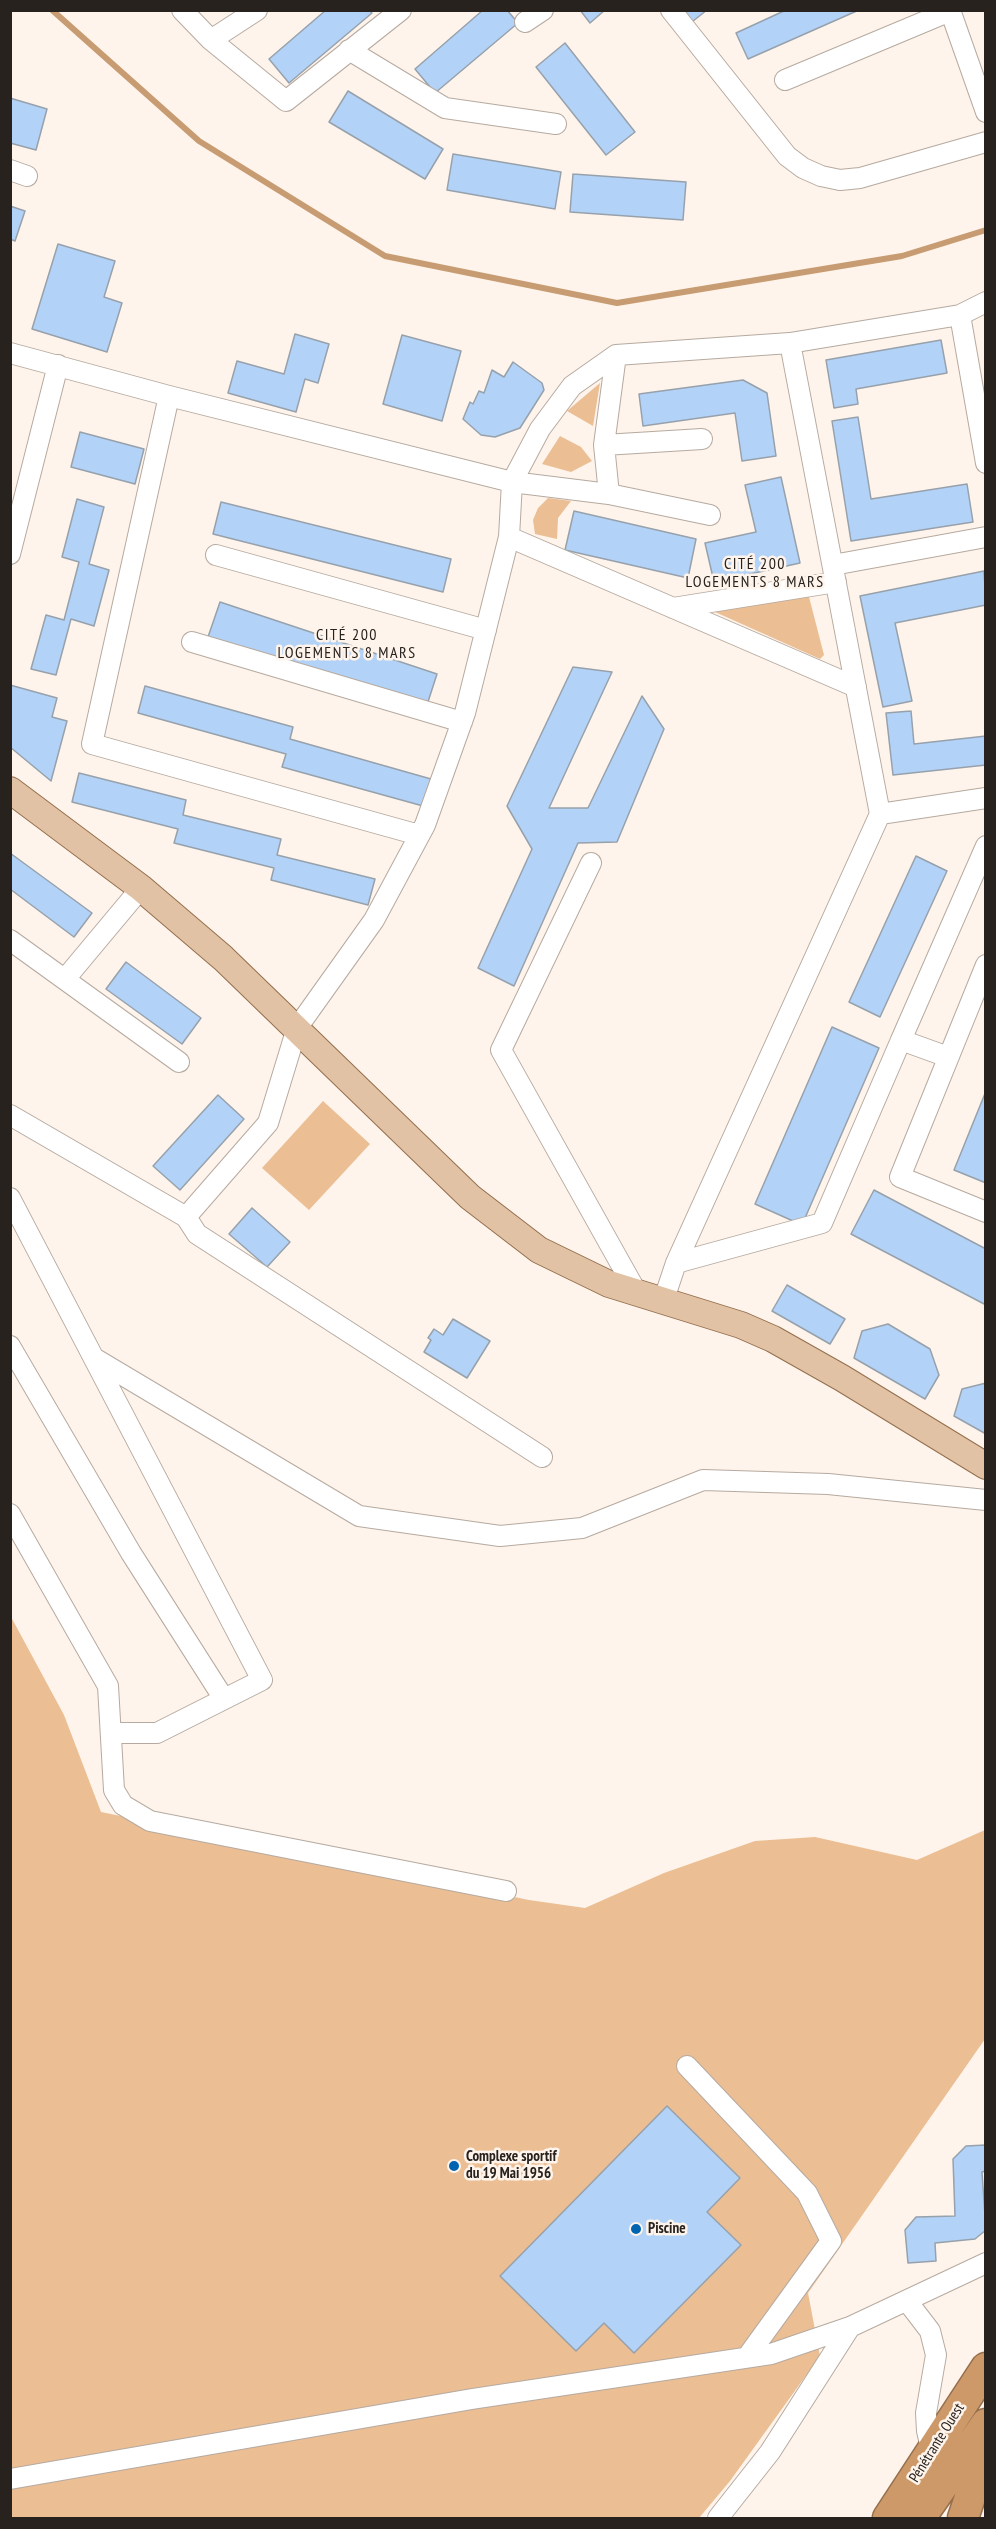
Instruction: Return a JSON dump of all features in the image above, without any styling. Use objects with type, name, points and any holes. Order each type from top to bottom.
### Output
[{"type":"highway","name":"Pénétrante Ouest","points":[[899,2513],[932,2448],[986,2368]]},
{"type":"highway","name":"Pénétrante Ouest","points":[[899,2513],[986,2424]]},
{"type":"highway","points":[[963,2518],[984,2462]]},
{"type":"main road","points":[[10,790],[141,888],[224,958],[470,1197],[538,1250],[609,1284],[741,1325],[773,1339],[842,1378],[986,1466]]},
{"type":"street","points":[[182,10],[211,40],[286,101],[401,10]]},
{"type":"street","points":[[211,40],[257,10]]},
{"type":"street","points":[[525,22],[543,10]]},
{"type":"street","points":[[671,10],[787,156],[803,168],[821,176],[840,180],[860,178],[986,142]]},
{"type":"street","points":[[785,80],[950,11],[986,112]]},
{"type":"street","points":[[349,50],[445,108],[556,124]]},
{"type":"street","points":[[186,1217],[268,1123],[297,1028],[374,920],[419,835],[462,722],[509,537],[512,482],[540,429],[572,386],[616,355],[790,344],[960,315],[986,302]]},
{"type":"street","points":[[960,315],[986,463]]},
{"type":"street","points":[[663,1302],[676,1263],[880,814],[790,344]]},
{"type":"street","points":[[10,353],[169,396],[512,482],[609,494],[710,514]]},
{"type":"street","points":[[609,494],[604,445],[616,355]]},
{"type":"street","points":[[10,554],[58,365]]},
{"type":"street","points":[[169,396],[92,744],[419,835]]},
{"type":"street","points":[[604,445],[702,439]]},
{"type":"street","points":[[509,537],[856,687]]},
{"type":"street","points":[[673,608],[986,537]]},
{"type":"street","points":[[216,555],[486,630]]},
{"type":"street","points":[[192,642],[462,722]]},
{"type":"street","points":[[880,814],[986,798]]},
{"type":"street","points":[[676,1263],[822,1223],[986,846]]},
{"type":"street","points":[[591,863],[501,1050],[637,1293]]},
{"type":"street","points":[[65,979],[141,888]]},
{"type":"street","points":[[10,940],[179,1062]]},
{"type":"street","points":[[986,965],[900,1177],[986,1212]]},
{"type":"street","points":[[901,1040],[948,1057]]},
{"type":"street","points":[[10,1115],[186,1217],[197,1234],[542,1456]]},
{"type":"street","points":[[10,1198],[262,1680],[157,1733],[111,1733]]},
{"type":"street","points":[[10,1346],[131,1553],[224,1699]]},
{"type":"street","points":[[94,1358],[359,1516],[500,1536],[582,1528],[703,1480],[828,1484],[986,1500]]},
{"type":"street","points":[[10,1514],[108,1686],[114,1790],[123,1805],[150,1821],[506,1891]]},
{"type":"street","points":[[687,2066],[807,2193],[831,2241],[747,2357]]},
{"type":"street","points":[[10,2479],[472,2399],[771,2354],[850,2326],[986,2263]]},
{"type":"street","points":[[907,2301],[930,2331],[936,2355],[926,2413],[927,2431],[932,2448]]},
{"type":"street","points":[[718,2518],[770,2452],[850,2326]]},
{"type":"shaded area","points":[[600,383],[593,426],[567,411]]},
{"type":"shaded area","points":[[560,436],[581,447],[592,461],[571,472],[542,464]]},
{"type":"shaded area","points":[[548,498],[571,501],[558,518],[557,539],[535,534],[533,520],[538,508]]},
{"type":"shaded area","points":[[808,593],[824,655],[820,659],[715,612]]},
{"type":"shaded area","points":[[323,1101],[370,1144],[309,1210],[262,1168]]},
{"type":"shaded area","name":"Complexe sportif du 19 Mai 1956","points":[[10,1615],[64,1715],[101,1812],[529,1900],[585,1908],[664,1873],[755,1841],[815,1837],[917,1860],[985,1830],[985,2039],[808,2293],[820,2356],[730,2481],[699,2518],[11,2518]]},
{"type":"building","points":[[326,10],[369,10],[372,13],[289,83],[269,59]]},
{"type":"building","points":[[483,10],[507,10],[518,23],[435,93],[415,69]]},
{"type":"building","points":[[580,10],[605,10],[590,23]]},
{"type":"building","points":[[676,10],[707,10],[688,25]]},
{"type":"building","points":[[786,10],[859,10],[748,59],[736,33]]},
{"type":"building","points":[[565,43],[635,132],[606,155],[536,67]]},
{"type":"building","points":[[348,91],[443,149],[425,179],[329,122]]},
{"type":"building","points":[[10,98],[47,109],[36,150],[10,143]]},
{"type":"building","points":[[453,154],[561,172],[555,209],[447,190]]},
{"type":"building","points":[[573,174],[686,182],[683,220],[570,212]]},
{"type":"building","points":[[10,206],[25,211],[15,241],[10,239]]},
{"type":"building","points":[[58,244],[115,261],[104,297],[122,303],[107,352],[32,329]]},
{"type":"building","points":[[295,334],[329,344],[318,383],[305,379],[296,412],[228,393],[237,361],[284,374]]},
{"type":"building","points":[[402,335],[461,351],[442,421],[383,404]]},
{"type":"building","points":[[941,340],[947,373],[856,389],[858,404],[834,408],[826,360]]},
{"type":"building","points":[[513,362],[542,383],[544,390],[520,428],[495,437],[481,435],[463,419],[470,402],[473,404],[479,391],[484,393],[492,370],[504,377]]},
{"type":"building","points":[[743,380],[767,393],[776,456],[742,461],[735,413],[643,426],[639,394]]},
{"type":"building","points":[[858,417],[871,499],[967,484],[973,522],[851,541],[832,421]]},
{"type":"building","points":[[80,432],[144,449],[135,484],[71,467]]},
{"type":"building","points":[[781,477],[800,563],[714,582],[705,543],[756,532],[745,485]]},
{"type":"building","points":[[77,499],[104,507],[89,564],[109,570],[94,626],[71,619],[56,675],[31,669],[46,615],[64,620],[79,562],[62,557]]},
{"type":"building","points":[[221,502],[451,559],[443,592],[213,534]]},
{"type":"building","points":[[574,511],[696,539],[688,578],[565,550]]},
{"type":"building","points":[[984,571],[986,605],[895,623],[912,701],[883,707],[860,596]]},
{"type":"building","points":[[220,602],[437,674],[426,708],[208,637]]},
{"type":"building","points":[[573,667],[612,672],[549,808],[588,808],[642,696],[664,729],[617,842],[578,843],[514,986],[478,968],[532,849],[507,806]]},
{"type":"building","points":[[10,685],[57,698],[52,717],[67,721],[51,781],[10,747]]},
{"type":"building","points":[[145,686],[293,727],[290,739],[431,779],[423,806],[282,767],[286,754],[138,713]]},
{"type":"building","points":[[911,711],[914,744],[986,736],[986,765],[893,775],[886,713]]},
{"type":"building","points":[[79,773],[186,800],[183,815],[281,839],[277,855],[375,879],[368,905],[271,880],[274,868],[174,843],[178,829],[72,802]]},
{"type":"building","points":[[10,853],[92,913],[74,937],[10,889]]},
{"type":"building","points":[[916,856],[947,871],[880,1017],[849,1002]]},
{"type":"building","points":[[126,962],[201,1018],[182,1044],[106,989]]},
{"type":"building","points":[[832,1027],[879,1048],[802,1225],[755,1204]]},
{"type":"building","points":[[986,1091],[986,1183],[954,1170]]},
{"type":"building","points":[[218,1095],[244,1119],[180,1190],[153,1166]]},
{"type":"building","points":[[874,1190],[986,1249],[986,1305],[851,1234]]},
{"type":"building","points":[[252,1208],[290,1242],[267,1267],[229,1234]]},
{"type":"building","points":[[787,1285],[845,1319],[830,1344],[772,1311]]},
{"type":"building","points":[[453,1319],[490,1341],[467,1378],[424,1352],[431,1340],[428,1338],[434,1329],[443,1335]]},
{"type":"building","points":[[888,1324],[930,1349],[939,1375],[925,1399],[854,1358],[862,1331]]},
{"type":"building","points":[[986,1383],[986,1434],[954,1416],[962,1389]]},
{"type":"building","name":"Piscine","points":[[667,2106],[740,2178],[707,2212],[741,2245],[634,2353],[604,2323],[576,2351],[500,2276]]},
{"type":"building","points":[[986,2145],[986,2171],[982,2172],[986,2230],[975,2239],[935,2243],[936,2261],[908,2263],[905,2230],[916,2217],[955,2216],[953,2159],[966,2146]]},
{"type":"waterway","points":[[52,10],[199,141],[385,256],[617,303],[902,256],[986,230]]},
{"type":"place","name":"Complexe sportif du 19 Mai 1956","points":[[454,2166]]},
{"type":"place","name":"Piscine","points":[[636,2229]]},
{"type":"district","name":"CITÉ 200 LOGEMENTS 8 MARS","points":[[755,573]]},
{"type":"district","name":"CITÉ 200 LOGEMENTS 8 MARS","points":[[347,644]]}]
